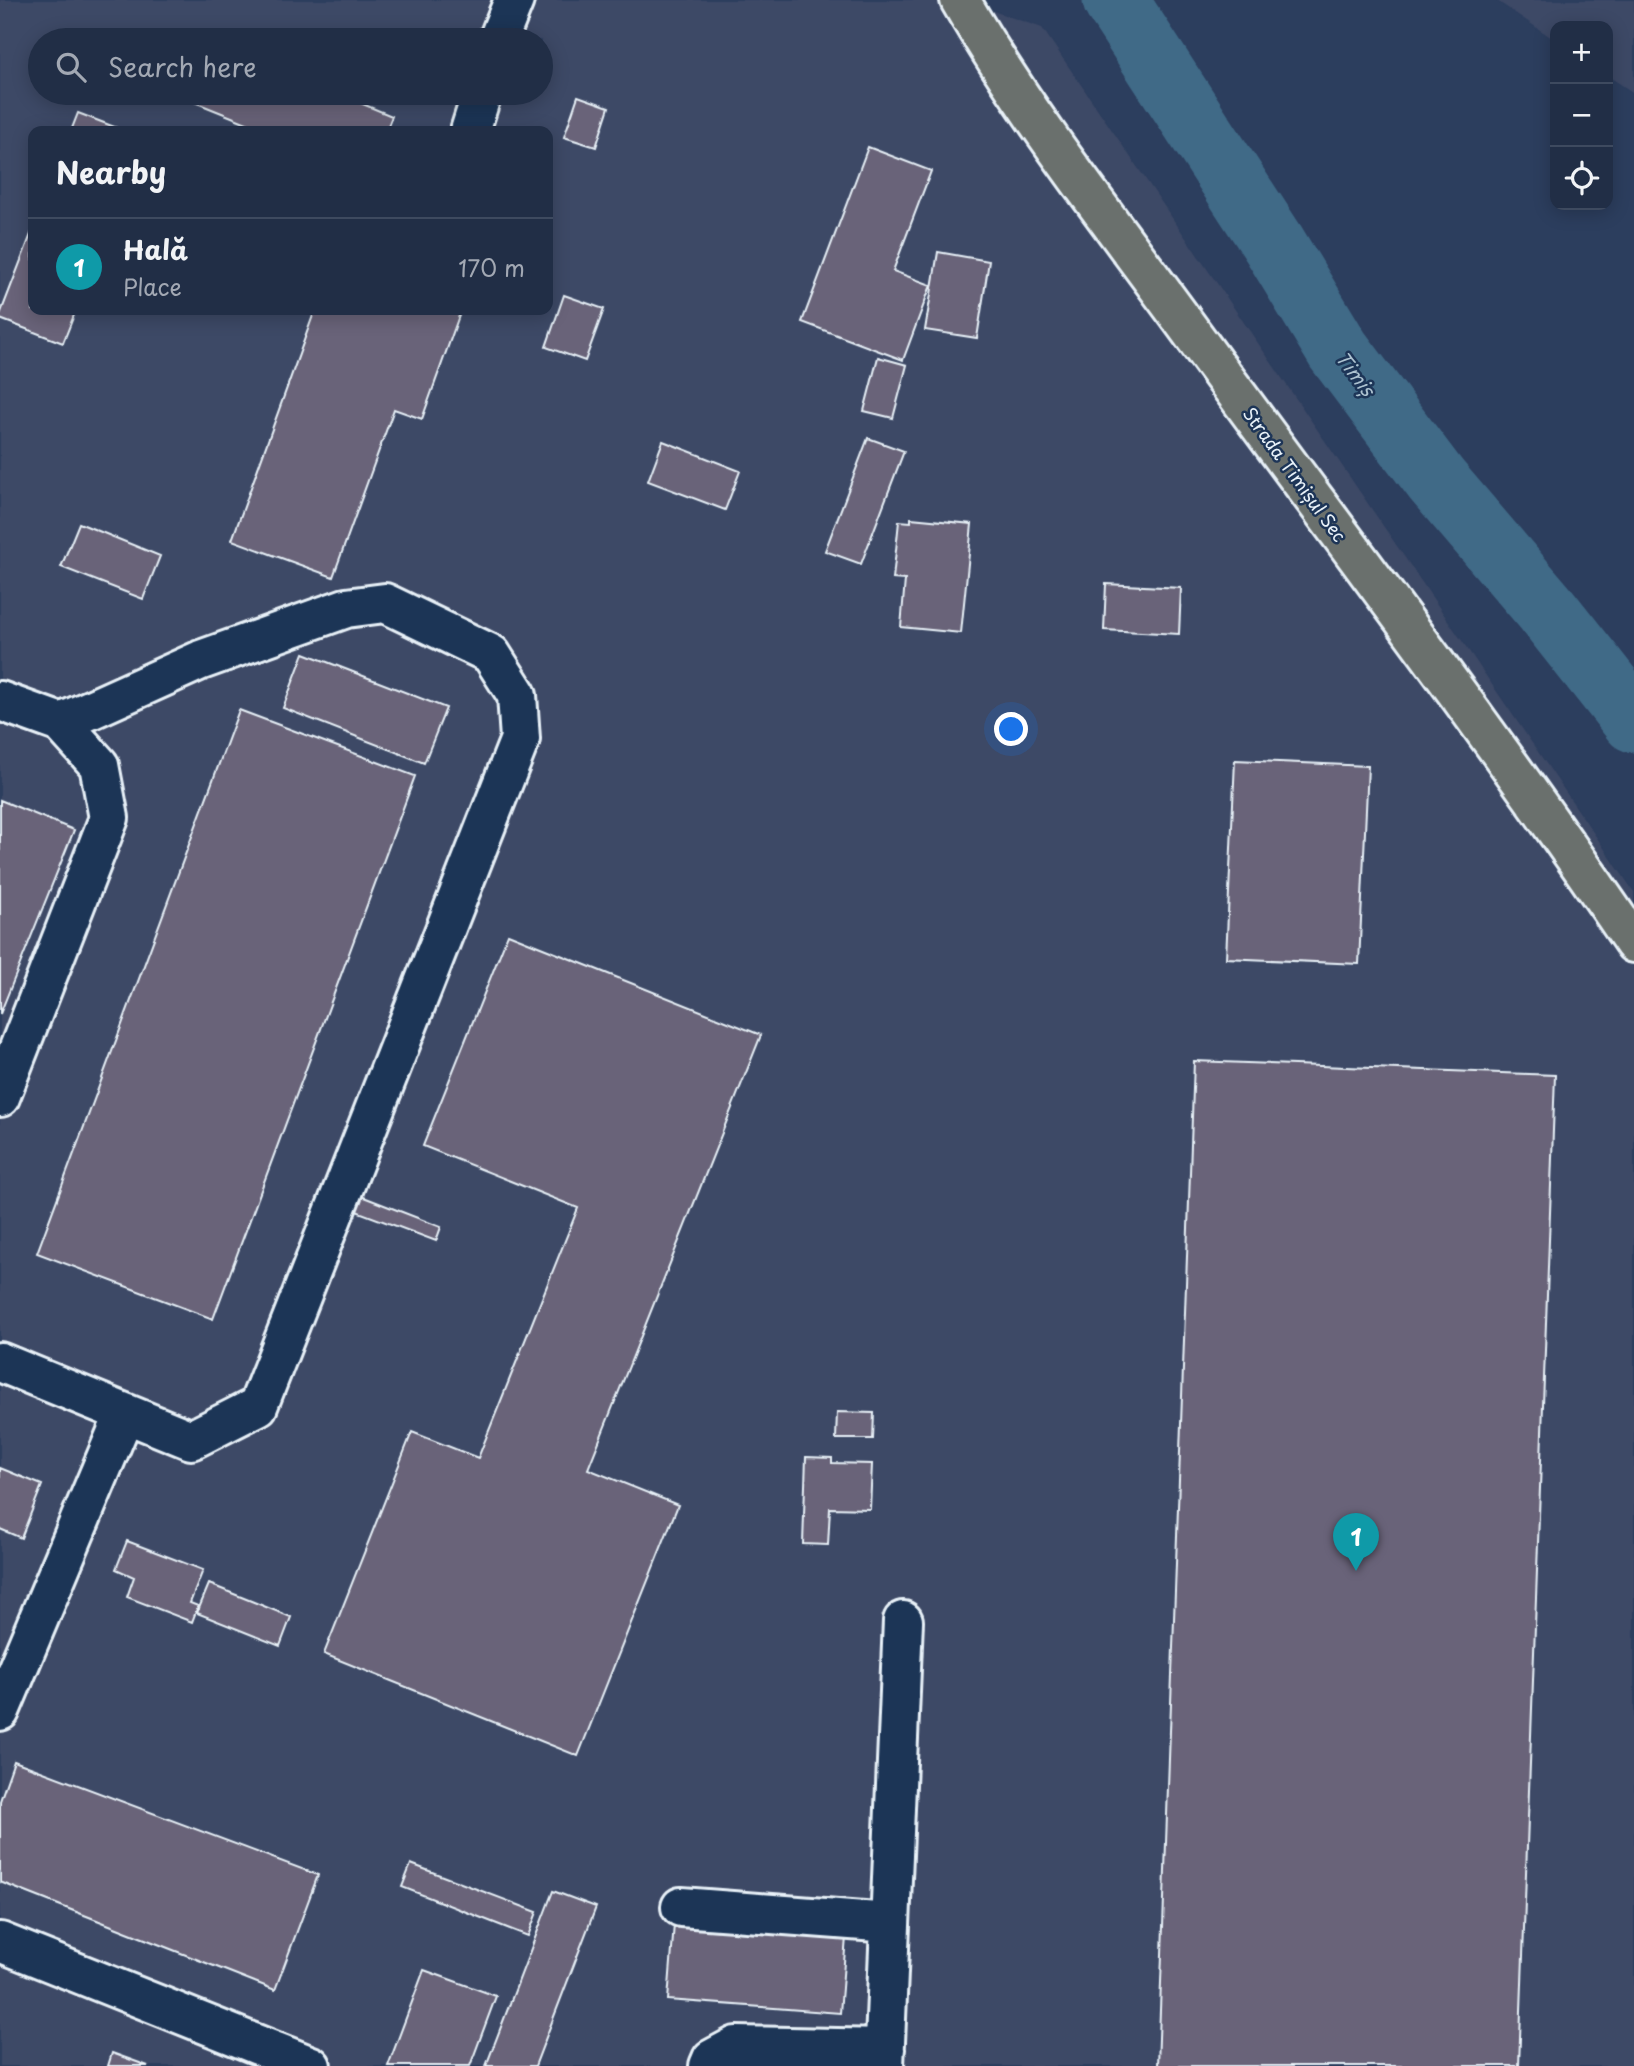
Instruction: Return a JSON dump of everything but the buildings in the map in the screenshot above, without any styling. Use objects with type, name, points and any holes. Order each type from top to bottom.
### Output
[{"type":"main road","name":"Strada Timișul Sec","points":[[960,0],[1044,129],[1541,808],[1634,943]]},
{"type":"street","points":[[503,28],[514,0]]},
{"type":"street","points":[[472,126],[478,105]]},
{"type":"street","points":[[0,1362],[191,1440],[258,1406],[520,739],[517,695],[491,654],[386,603],[346,608],[201,660],[61,723]]},
{"type":"street","points":[[0,701],[61,723],[99,765],[109,818],[0,1097]]},
{"type":"street","points":[[0,1711],[125,1413]]},
{"type":"street","points":[[709,2066],[712,2059],[736,2046],[885,2057],[903,1621]]},
{"type":"street","points":[[681,1907],[890,1923]]},
{"type":"street","points":[[0,1942],[311,2066]]},
{"type":"shaded area","points":[[0,0],[961,0],[1042,28],[1634,892],[1634,2066],[0,2066]]},
{"type":"shaded area","points":[[1496,0],[1634,0],[1634,93],[1613,79],[1613,21],[1550,21],[1550,37]]},
{"type":"waterway","name":"Timiș","points":[[1115,0],[1274,244],[1338,350],[1436,480],[1547,610],[1634,720]]},
{"type":"place","name":"Hală","points":[[1356,1571]]}]
